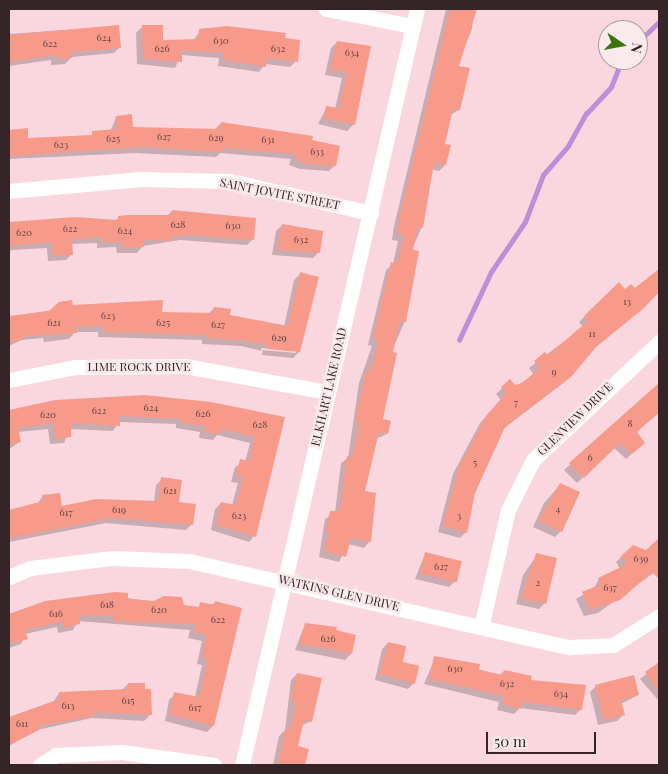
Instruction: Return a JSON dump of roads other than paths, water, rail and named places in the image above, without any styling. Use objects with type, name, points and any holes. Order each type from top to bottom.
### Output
[{"type":"street","points":[[326,9],[413,26]]},
{"type":"street","name":"ELKHART LAKE ROAD","points":[[242,765],[371,213],[416,9]]},
{"type":"street","name":"SAINT JOVITE STREET","points":[[9,192],[140,179],[230,181],[371,213]]},
{"type":"street","name":"GLENVIEW DRIVE","points":[[482,627],[508,510],[533,460],[659,342]]},
{"type":"street","name":"LIME ROCK DRIVE","points":[[9,380],[75,367],[185,366],[328,392]]},
{"type":"street","name":"WATKINS GLEN DRIVE","points":[[9,577],[30,568],[112,558],[188,561],[284,580],[569,647],[595,648],[635,635],[659,616]]},
{"type":"street","points":[[40,765],[56,756],[122,752],[214,765]]},
{"type":"waterway","points":[[648,32],[659,22]]},
{"type":"waterway","points":[[459,340],[491,272],[525,222],[543,175],[568,146],[586,114],[611,87],[618,70]]}]
